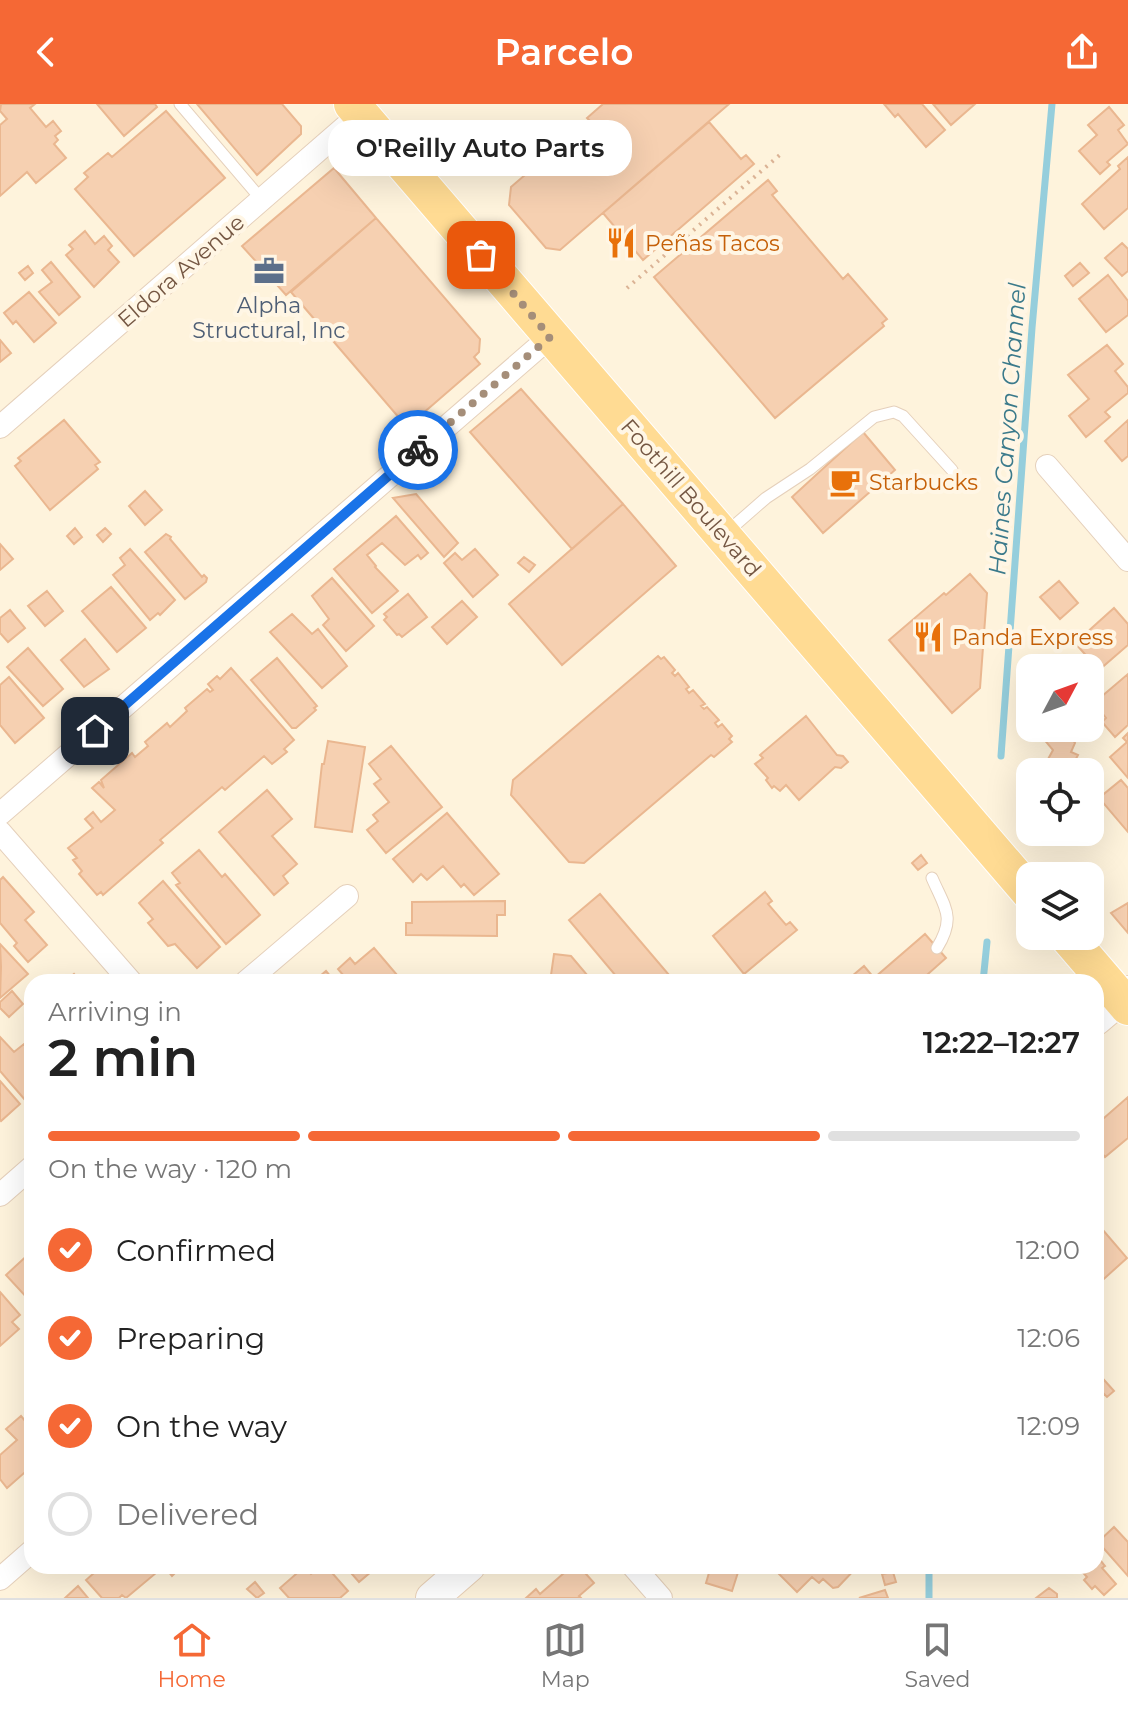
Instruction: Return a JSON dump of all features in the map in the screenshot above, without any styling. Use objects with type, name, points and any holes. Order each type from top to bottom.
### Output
[{"type":"main road","name":"Foothill Boulevard","points":[[356,109],[1016,877]]},
{"type":"main road","points":[[1078,950],[1096,974]]},
{"type":"main road","points":[[1104,985],[1118,1004]]},
{"type":"street","name":"Eldora Avenue","points":[[0,427],[262,200],[356,109]]},
{"type":"street","points":[[0,814],[550,337]]},
{"type":"street","points":[[1047,466],[1128,560]]},
{"type":"street","points":[[0,832],[124,974]]},
{"type":"street","points":[[255,974],[347,896]]},
{"type":"street","points":[[0,1195],[24,1174]]},
{"type":"street","points":[[0,1579],[24,1558]]},
{"type":"street","points":[[432,1598],[460,1574]]},
{"type":"street","points":[[640,1574],[661,1598]]},
{"type":"lane","points":[[180,104],[262,200]]},
{"type":"lane","points":[[723,535],[766,498],[810,469],[874,417],[884,413],[903,416],[952,470]]},
{"type":"lane","points":[[932,878],[948,917],[948,931],[937,948]]},
{"type":"path","points":[[627,288],[782,153]]},
{"type":"building","points":[[1,104],[35,104],[30,108],[46,127],[53,121],[61,131],[55,136],[58,140],[54,144],[66,158],[36,183],[27,172],[0,196],[0,125],[7,119],[0,111]]},
{"type":"building","points":[[97,104],[155,104],[157,107],[124,136]]},
{"type":"building","points":[[197,104],[282,104],[301,126],[301,134],[257,175]]},
{"type":"building","points":[[603,104],[729,104],[560,250],[546,248],[509,205],[511,187],[589,120],[587,118]]},
{"type":"building","points":[[884,104],[922,104],[945,130],[926,147],[898,114],[895,117]]},
{"type":"building","points":[[933,104],[975,104],[951,125]]},
{"type":"building","points":[[1109,107],[1124,125],[1118,130],[1128,144],[1107,162],[1110,165],[1100,174],[1079,151],[1097,135],[1088,125]]},
{"type":"building","points":[[166,111],[225,178],[134,256],[75,189],[88,177],[84,173],[108,153],[112,157]]},
{"type":"building","points":[[709,122],[741,159],[746,155],[754,164],[643,260],[603,213]]},
{"type":"building","points":[[1128,157],[1128,208],[1104,229],[1082,204],[1120,169],[1118,166]]},
{"type":"building","points":[[334,168],[376,218],[286,295],[242,246]]},
{"type":"building","points":[[768,180],[777,191],[772,195],[843,279],[848,274],[887,319],[882,323],[884,326],[775,418],[654,277]]},
{"type":"building","points":[[376,218],[480,339],[479,352],[474,357],[480,364],[407,427],[291,292]]},
{"type":"building","points":[[85,231],[95,244],[104,236],[112,246],[108,250],[119,262],[94,287],[66,255],[73,249],[69,245]]},
{"type":"building","points":[[1122,243],[1128,249],[1128,271],[1122,276],[1105,258]]},
{"type":"building","points":[[51,262],[80,297],[59,315],[39,292],[52,282],[42,270]]},
{"type":"building","points":[[1080,263],[1089,273],[1073,286],[1065,276]]},
{"type":"building","points":[[28,266],[33,273],[25,280],[19,273]]},
{"type":"building","points":[[1108,275],[1128,301],[1128,315],[1106,332],[1079,299]]},
{"type":"building","points":[[29,292],[56,323],[34,342],[16,321],[13,324],[4,313]]},
{"type":"building","points":[[0,340],[11,353],[0,362]]},
{"type":"building","points":[[1107,345],[1123,364],[1115,371],[1128,387],[1128,393],[1105,412],[1110,417],[1086,437],[1069,416],[1089,399],[1068,375]]},
{"type":"building","points":[[521,389],[623,504],[572,549],[470,432]]},
{"type":"building","points":[[64,420],[100,462],[95,465],[98,469],[50,510],[15,466],[21,461],[18,458]]},
{"type":"building","points":[[1128,420],[1128,456],[1122,461],[1105,441]]},
{"type":"building","name":"Starbucks","points":[[863,432],[895,470],[823,533],[792,497]]},
{"type":"building","points":[[145,491],[162,510],[145,525],[129,506]]},
{"type":"building","points":[[416,494],[458,543],[444,557],[393,498]]},
{"type":"building","points":[[623,504],[676,566],[562,665],[509,604]]},
{"type":"building","points":[[396,516],[428,553],[421,559],[418,555],[405,565],[382,543],[367,555],[398,591],[372,613],[334,569]]},
{"type":"building","points":[[75,528],[82,537],[74,544],[67,536]]},
{"type":"building","points":[[105,528],[111,534],[103,542],[97,535]]},
{"type":"building","points":[[166,534],[202,577],[207,578],[185,599],[145,552]]},
{"type":"building","points":[[0,544],[13,559],[0,570]]},
{"type":"building","points":[[130,549],[175,600],[150,620],[113,575],[125,565],[120,558]]},
{"type":"building","points":[[475,549],[498,575],[473,597],[444,563],[455,553],[462,560]]},
{"type":"building","points":[[524,557],[535,565],[529,572],[518,563]]},
{"type":"building","points":[[970,574],[987,593],[980,688],[952,713],[889,640]]},
{"type":"building","points":[[332,578],[374,626],[346,651],[323,625],[329,619],[312,596]]},
{"type":"building","points":[[1059,581],[1078,603],[1060,619],[1040,597]]},
{"type":"building","points":[[111,587],[146,628],[117,652],[82,611]]},
{"type":"building","points":[[47,591],[63,611],[45,626],[28,606]]},
{"type":"building","points":[[408,594],[427,617],[402,637],[384,620],[387,617],[384,614]]},
{"type":"building","points":[[462,601],[477,617],[447,644],[432,627]]},
{"type":"building","points":[[1114,608],[1128,624],[1128,645],[1104,666],[1104,654],[1085,654],[1075,643]]},
{"type":"building","points":[[10,610],[25,628],[8,642],[0,633],[0,618]]},
{"type":"building","points":[[292,614],[312,634],[318,629],[347,666],[322,688],[270,632]]},
{"type":"building","points":[[85,639],[109,669],[84,687],[61,660]]},
{"type":"building","points":[[28,648],[63,689],[43,706],[7,667]]},
{"type":"building","points":[[658,656],[661,659],[664,657],[675,670],[672,673],[675,676],[678,673],[689,687],[686,689],[689,693],[693,690],[705,704],[701,706],[704,709],[707,707],[719,720],[715,723],[718,727],[722,724],[732,736],[729,739],[732,742],[714,757],[711,755],[584,863],[569,862],[511,795],[513,780]]},
{"type":"building","points":[[277,658],[317,706],[296,728],[292,728],[251,680]]},
{"type":"building","points":[[231,668],[294,740],[284,749],[287,752],[272,764],[264,756],[225,790],[222,787],[160,840],[163,843],[103,895],[101,892],[97,895],[79,874],[82,871],[73,860],[77,858],[68,848],[93,828],[85,819],[93,812],[101,822],[115,810],[92,788],[99,782],[104,788],[101,780],[132,753],[135,757],[148,746],[145,742],[167,723],[170,727],[187,711],[185,708],[207,689],[210,692],[213,690],[208,684],[217,676],[220,679]]},
{"type":"building","points":[[1128,674],[1128,725],[1115,737],[1104,724],[1104,694]]},
{"type":"building","points":[[9,677],[44,718],[15,743],[0,725],[0,685]]},
{"type":"building","points":[[806,716],[837,755],[848,762],[841,768],[835,767],[799,800],[786,785],[780,791],[774,786],[772,788],[766,780],[768,778],[755,764],[763,758],[760,755]]},
{"type":"building","points":[[1128,733],[1128,778],[1110,757],[1127,742],[1123,738]]},
{"type":"building","points":[[328,741],[365,747],[352,832],[315,827],[322,764]]},
{"type":"building","points":[[1046,742],[1074,742],[1071,752],[1078,755],[1076,758],[1049,758],[1053,750]]},
{"type":"building","points":[[391,746],[442,807],[386,853],[367,830],[378,821],[373,815],[389,802],[374,784],[381,779],[369,764]]},
{"type":"building","points":[[1121,780],[1128,788],[1128,832],[1104,804],[1104,794]]},
{"type":"building","points":[[267,790],[292,819],[272,836],[297,864],[283,876],[288,883],[274,895],[219,832]]},
{"type":"building","points":[[447,813],[499,874],[474,895],[464,884],[461,887],[443,866],[427,880],[421,874],[413,882],[393,859]]},
{"type":"building","points":[[199,850],[222,877],[225,874],[260,915],[226,944],[176,885],[180,883],[172,873]]},
{"type":"building","points":[[921,855],[927,863],[918,870],[912,863]]},
{"type":"building","points":[[3,877],[34,912],[25,920],[47,945],[28,962],[0,923],[0,880]]},
{"type":"building","points":[[163,881],[220,947],[197,968],[175,944],[168,946],[148,923],[153,919],[139,903]]},
{"type":"building","points":[[765,892],[772,901],[768,904],[786,925],[790,922],[797,930],[744,974],[713,936]]},
{"type":"building","points":[[600,894],[668,974],[614,974],[569,920]]},
{"type":"building","points":[[505,901],[505,915],[497,915],[497,936],[406,935],[406,923],[412,923],[412,902]]},
{"type":"building","points":[[1128,903],[1128,933],[1111,913]]},
{"type":"building","points":[[925,934],[946,958],[928,974],[879,974]]},
{"type":"building","points":[[0,944],[28,974],[24,974],[24,977],[0,998]]},
{"type":"building","points":[[374,948],[396,974],[342,974],[338,969],[350,958],[355,964]]},
{"type":"building","points":[[554,954],[571,956],[586,974],[551,974]]},
{"type":"building","points":[[864,966],[871,974],[854,974]]},
{"type":"building","points":[[12,991],[23,1004],[9,1017],[0,1008],[0,1002]]},
{"type":"building","points":[[0,1037],[14,1052],[24,1044],[24,1099],[0,1071]]},
{"type":"building","points":[[0,1081],[20,1104],[1,1121],[0,1120]]},
{"type":"building","points":[[1128,1097],[1128,1138],[1105,1157],[1104,1156],[1104,1118]]},
{"type":"building","points":[[1104,1231],[1127,1258],[1104,1279]]},
{"type":"building","points":[[24,1258],[24,1295],[6,1275]]},
{"type":"building","points":[[0,1292],[20,1315],[12,1322],[19,1329],[0,1346]]},
{"type":"building","points":[[1104,1380],[1114,1391],[1107,1397],[1104,1394]]},
{"type":"building","points":[[21,1416],[24,1420],[24,1473],[7,1488],[0,1479],[0,1455],[17,1440],[6,1429]]},
{"type":"building","points":[[1114,1527],[1128,1542],[1128,1576],[1104,1549],[1104,1536]]},
{"type":"building","points":[[1104,1570],[1116,1584],[1104,1595],[1095,1586],[1092,1589],[1084,1580],[1087,1577],[1084,1574],[1104,1574]]},
{"type":"building","points":[[93,1574],[155,1574],[126,1598],[122,1595],[119,1598],[102,1598],[86,1580]]},
{"type":"building","points":[[296,1574],[333,1574],[348,1591],[340,1598],[289,1598],[280,1588]]},
{"type":"building","points":[[352,1574],[368,1574],[359,1582]]},
{"type":"building","points":[[563,1574],[586,1574],[594,1583],[579,1596],[581,1598],[526,1598],[536,1589],[540,1594]]},
{"type":"building","points":[[709,1574],[737,1574],[732,1591],[706,1583]]},
{"type":"building","points":[[779,1574],[850,1574],[833,1588],[823,1579],[819,1583],[812,1577],[797,1592]]},
{"type":"building","points":[[882,1574],[894,1574],[896,1582],[885,1585]]},
{"type":"building","points":[[255,1582],[264,1593],[257,1598],[247,1589]]},
{"type":"building","points":[[78,1586],[88,1598],[65,1598]]},
{"type":"building","points":[[1049,1588],[1057,1594],[1057,1598],[1036,1598]]},
{"type":"building","points":[[885,1590],[888,1598],[859,1598]]},
{"type":"waterway","name":"Haines Canyon Channel","points":[[1001,756],[1032,328],[1052,104]]},
{"type":"waterway","name":"Haines Canyon Channel","points":[[984,974],[987,942]]},
{"type":"waterway","name":"Haines Canyon Channel","points":[[929,1574],[929,1598]]},
{"type":"way so far","points":[[418,450],[550,337],[481,255]]},
{"type":"place","name":"Peñas Tacos","points":[[621,243]]},
{"type":"place","name":"O'Reilly Auto Parts","points":[[481,255]]},
{"type":"place","name":"Alpha Structural, Inc","points":[[269,271]]},
{"type":"place","name":"Starbucks","points":[[845,482]]},
{"type":"place","name":"Panda Express","points":[[928,637]]},
{"type":"route","points":[[95,731],[418,450]]}]
